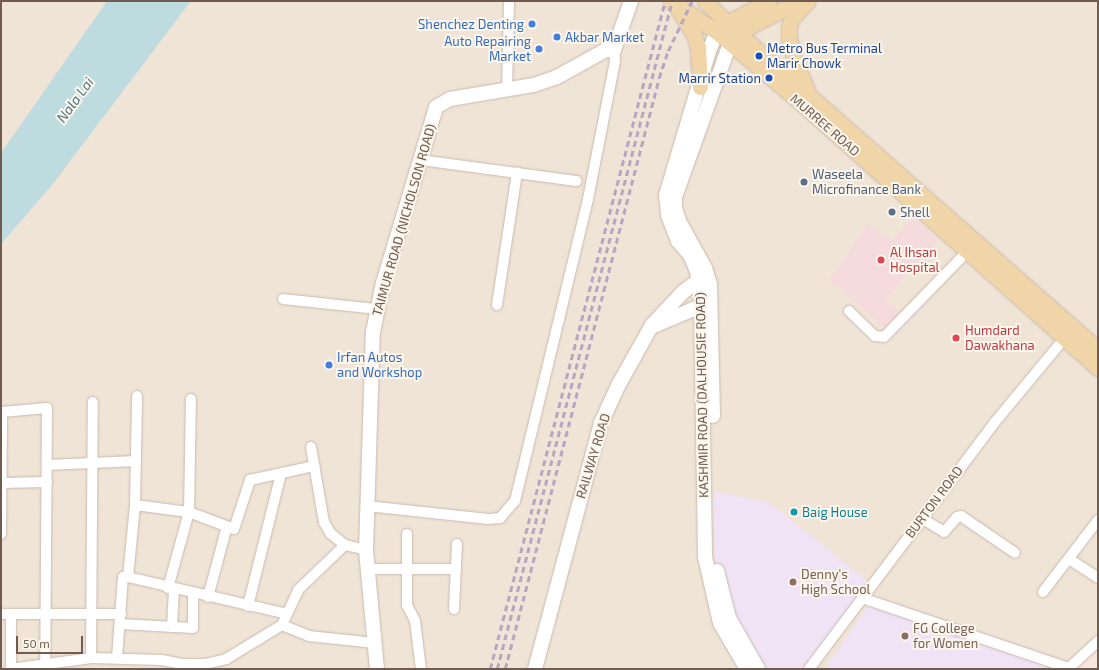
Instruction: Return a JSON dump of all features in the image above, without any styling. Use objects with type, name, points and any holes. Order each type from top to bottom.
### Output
[{"type":"main road","name":"MURREE ROAD","points":[[705,1],[722,28]]},
{"type":"main road","points":[[722,28],[748,11],[769,1]]},
{"type":"main road","points":[[735,38],[750,26],[799,1]]},
{"type":"main road","points":[[808,1],[792,18],[790,38],[796,62],[810,96]]},
{"type":"main road","name":"MURREE ROAD","points":[[673,3],[722,28],[810,96],[1094,345]]},
{"type":"main road","points":[[673,3],[694,35],[698,47],[700,87]]},
{"type":"main road","name":"MURREE ROAD","points":[[735,38],[967,252],[1098,368]]},
{"type":"main road","points":[[1079,352],[1094,345]]},
{"type":"street","points":[[507,91],[509,1]]},
{"type":"street","points":[[367,506],[488,520],[500,518],[515,501],[588,199],[615,61],[614,50],[631,1]]},
{"type":"street","name":"KASHMIR ROAD (DALHOUSIE ROAD)","points":[[703,277],[690,255],[678,241],[668,215],[666,195],[700,87],[709,51],[722,28]]},
{"type":"street","name":"KASHMIR ROAD (DALHOUSIE ROAD)","points":[[735,38],[675,197],[679,221],[703,277],[707,306],[715,558],[729,618],[758,669]]},
{"type":"street","name":"TAIMUR ROAD (NICHOLSON ROAD)","points":[[377,669],[366,550],[371,354],[377,309],[436,108],[441,103],[468,96],[507,91],[557,77],[606,50],[614,50]]},
{"type":"street","points":[[421,160],[577,180]]},
{"type":"street","points":[[497,305],[517,173]]},
{"type":"street","points":[[849,311],[875,336],[884,337],[967,252]]},
{"type":"street","name":"RAILWAY ROAD","points":[[535,669],[601,423],[618,386],[650,327],[683,292],[703,277]]},
{"type":"street","points":[[283,299],[377,309]]},
{"type":"street","points":[[650,327],[707,306]]},
{"type":"street","name":"KASHMIR ROAD (DALHOUSIE ROAD)","points":[[707,306],[705,557],[720,623],[747,669]]},
{"type":"street","name":"BURTON ROAD","points":[[809,669],[995,422],[1064,339]]},
{"type":"street","points":[[128,577],[134,504],[137,396]]},
{"type":"street","points":[[172,627],[171,589],[189,512],[191,399]]},
{"type":"street","points":[[91,658],[94,402]]},
{"type":"street","points":[[1,534],[2,412],[47,408],[47,613],[45,667]]},
{"type":"street","points":[[311,447],[324,522],[330,533],[345,545],[366,550]]},
{"type":"street","points":[[47,466],[94,461],[136,461]]},
{"type":"street","points":[[134,504],[189,512],[234,529],[250,480],[314,466]]},
{"type":"street","points":[[248,606],[281,474]]},
{"type":"street","points":[[1,483],[47,482]]},
{"type":"street","points":[[922,518],[944,532],[957,517],[965,517],[1015,553]]},
{"type":"street","points":[[1043,592],[1098,520]]},
{"type":"street","points":[[208,597],[226,530]]},
{"type":"street","points":[[407,534],[407,605],[415,621],[421,669]]},
{"type":"street","points":[[454,608],[457,544]]},
{"type":"street","points":[[193,594],[194,627],[172,627],[92,613],[6,614],[10,669],[45,667],[91,658],[117,658],[161,664],[205,664],[226,659],[282,625],[298,590],[345,545]]},
{"type":"street","points":[[1069,559],[1098,578]]},
{"type":"street","points":[[368,569],[456,569]]},
{"type":"street","points":[[117,658],[123,577],[287,614]]},
{"type":"street","points":[[862,598],[1069,668],[1098,642]]},
{"type":"street","points":[[282,625],[309,636],[375,643]]},
{"type":"shaded area","points":[[1,1],[1098,1],[1098,669],[1,669]]},
{"type":"shaded area","name":"Al Ihsan Hospital","points":[[913,216],[937,240],[886,299],[900,313],[886,329],[829,280],[868,224],[893,241]]},
{"type":"shaded area","name":"Denny's High School","points":[[713,491],[770,503],[871,584],[809,669],[758,669],[719,579],[715,558]]},
{"type":"shaded area","name":"FG College for Women","points":[[868,606],[1057,666],[1056,669],[825,669]]},
{"type":"shaded area","points":[[1098,647],[1098,669],[1068,669]]},
{"type":"water","name":"Nala Lai","points":[[107,1],[191,1],[52,185],[1,244],[1,153]]},
{"type":"railway","points":[[490,669],[665,1]]},
{"type":"railway","points":[[497,669],[672,1]]},
{"type":"railway","points":[[505,669],[659,78],[668,51],[692,1]]},
{"type":"place","name":"Shenchez Denting","points":[[532,24]]},
{"type":"place","name":"Akbar Market","points":[[557,37]]},
{"type":"place","name":"Auto Repairing Market","points":[[539,49]]},
{"type":"place","name":"Metro Bus Terminal Marir Chowk","points":[[759,56]]},
{"type":"place","name":"Marrir Station","points":[[769,78]]},
{"type":"place","name":"Waseela Microfinance Bank","points":[[804,182]]},
{"type":"place","name":"Shell","points":[[892,212]]},
{"type":"place","name":"Al Ihsan Hospital","points":[[881,260]]},
{"type":"place","name":"Humdard Dawakhana","points":[[956,338]]},
{"type":"place","name":"Irfan Autos and Workshop","points":[[329,365]]},
{"type":"place","name":"Baig House","points":[[794,512]]},
{"type":"place","name":"Denny's High School","points":[[793,582]]},
{"type":"place","name":"FG College for Women","points":[[905,636]]}]
